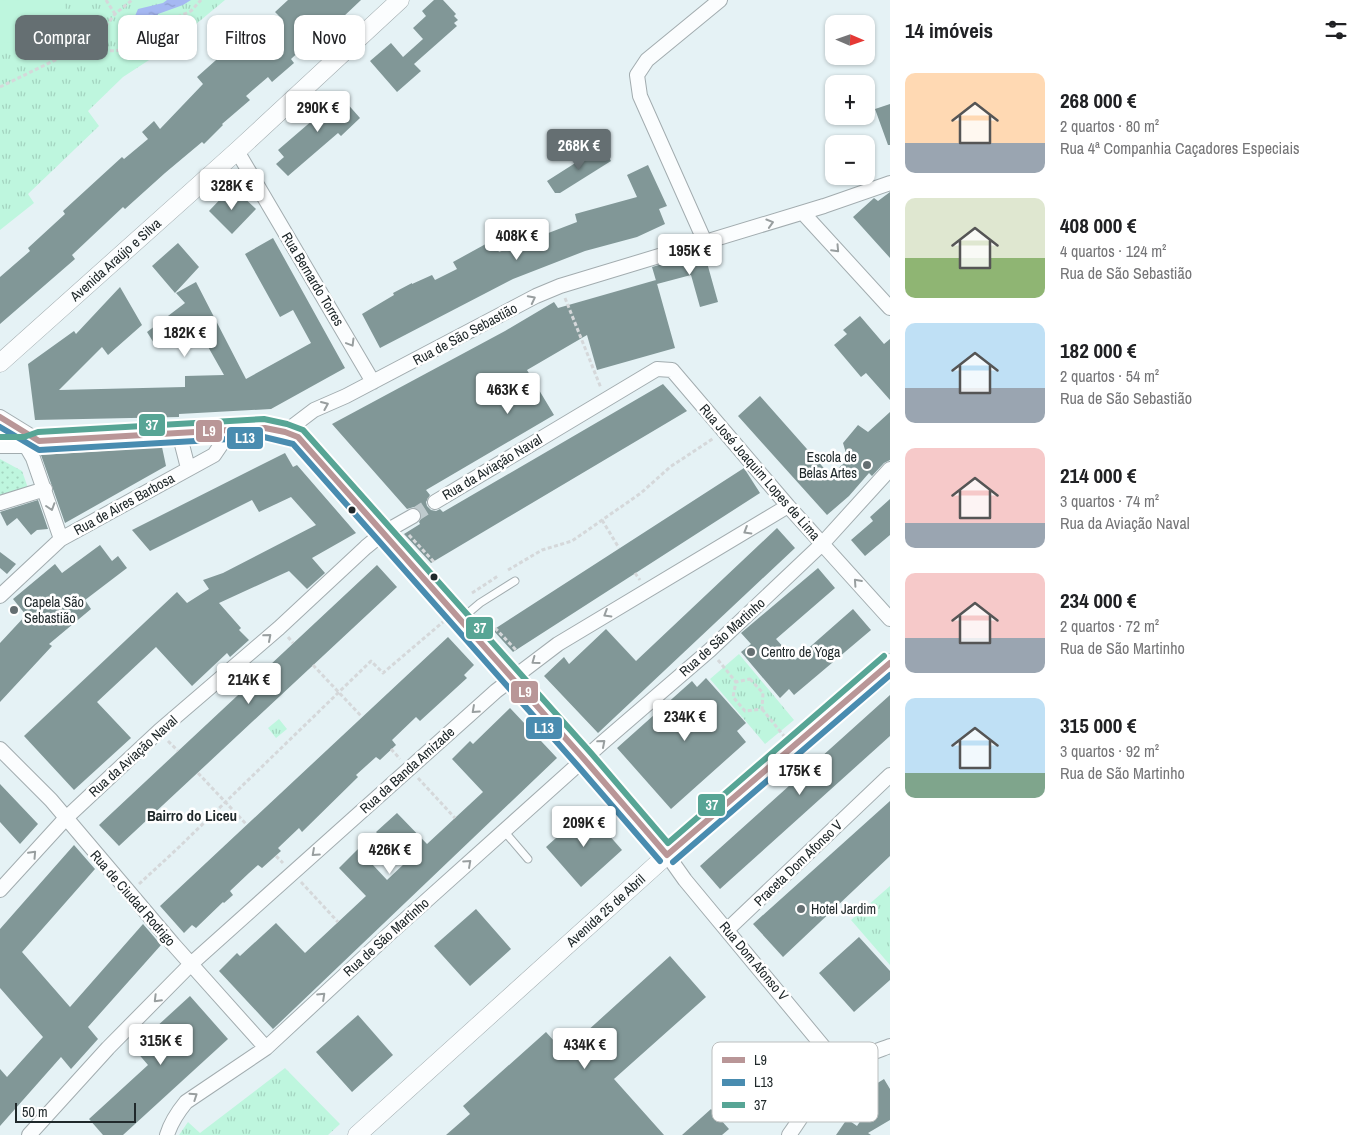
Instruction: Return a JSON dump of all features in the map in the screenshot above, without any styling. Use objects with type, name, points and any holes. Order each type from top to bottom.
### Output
[{"type":"street","name":"Avenida Araújo e Silva","points":[[0,378],[4,359],[237,151],[400,0]]},
{"type":"street","points":[[705,242],[640,96],[637,75],[647,60],[720,0]]},
{"type":"street","name":"Rua Bernardo Torres","points":[[237,151],[373,382]]},
{"type":"street","name":"Rua de São Sebastião","points":[[285,432],[314,410],[346,396],[536,296],[560,286],[803,213],[890,183]]},
{"type":"street","points":[[803,213],[890,308]]},
{"type":"street","name":"Rua da Aviação Naval","points":[[435,502],[657,369],[672,370],[699,400]]},
{"type":"street","name":"Rua José Joaquim Lopes de Lima","points":[[699,400],[788,506],[890,618]]},
{"type":"street","points":[[0,417],[39,441]]},
{"type":"street","points":[[0,446],[26,446],[39,441],[265,428],[285,432]]},
{"type":"street","name":"Rua de Aires Barbosa","points":[[0,596],[61,540],[214,455],[231,430]]},
{"type":"street","name":"Rua Dom Afonso V","points":[[285,432],[298,437],[584,759],[667,855],[685,880],[820,1042]]},
{"type":"street","name":"Rua de Aires Barbosa","points":[[179,433],[188,468]]},
{"type":"street","points":[[26,446],[33,458],[45,489],[61,540]]},
{"type":"street","name":"Rua de São Martinho","points":[[168,1135],[170,1124],[176,1113],[186,1102],[266,1048],[388,935],[584,759],[710,650],[822,544],[890,469]]},
{"type":"street","points":[[0,503],[45,489]]},
{"type":"street","name":"Rua da Banda Amizade","points":[[29,1135],[108,1048],[191,964],[512,678],[558,644],[788,506]]},
{"type":"street","name":"Rua da Aviação Naval","points":[[0,890],[65,818],[159,731],[279,628],[383,533],[413,516]]},
{"type":"street","name":"Avenida 25 de Abril","points":[[357,1135],[667,855],[890,663]]},
{"type":"street","name":"Rua de Ciudad Rodrigo","points":[[0,749],[51,800],[129,893],[266,1048]]},
{"type":"street","name":"Praceta Dom Afonso V","points":[[728,930],[890,775]]},
{"type":"street","points":[[878,1050],[890,1046]]},
{"type":"street","name":"Avenida 25 de Abril","points":[[352,1135],[371,1122]]},
{"type":"street","points":[[790,1135],[799,1122]]},
{"type":"lane","points":[[457,616],[515,581]]},
{"type":"lane","points":[[504,831],[528,859]]},
{"type":"path","points":[[106,0],[115,14]]},
{"type":"path","points":[[108,23],[115,14],[132,0]]},
{"type":"path","points":[[108,51],[128,50],[158,32],[171,20],[191,11],[201,0]]},
{"type":"path","points":[[0,87],[55,60]]},
{"type":"path","points":[[560,286],[594,371]]},
{"type":"path","points":[[129,893],[371,661],[383,673],[457,616],[475,590],[542,550],[572,541],[641,493],[670,467],[725,431]]},
{"type":"path","points":[[602,520],[619,548]]},
{"type":"path","points":[[406,532],[434,562]]},
{"type":"path","points":[[495,628],[516,650]]},
{"type":"path","points":[[710,650],[736,682]]},
{"type":"path","points":[[313,665],[362,717]]},
{"type":"path","points":[[736,682],[750,679],[763,692],[762,709],[793,748]]},
{"type":"path","points":[[736,682],[733,697],[745,711],[762,709]]},
{"type":"path","points":[[392,749],[455,818]]},
{"type":"path","points":[[198,772],[247,825]]},
{"type":"path","points":[[276,856],[338,922]]},
{"type":"green space","points":[[0,0],[225,0],[197,23],[197,15],[118,15],[118,60],[149,60],[123,77],[88,111],[99,126],[28,194],[34,203],[0,230]]},
{"type":"green space","points":[[65,0],[66,15],[15,15],[15,42],[0,43],[0,1]]},
{"type":"green space","points":[[0,459],[22,471],[28,488],[0,496]]},
{"type":"green space","points":[[739,654],[794,720],[765,744],[710,679]]},
{"type":"green space","points":[[279,719],[287,729],[276,738],[268,728]]},
{"type":"green space","points":[[890,886],[890,965],[851,920]]},
{"type":"green space","points":[[285,1068],[340,1124],[328,1135],[179,1135],[188,1122],[200,1133]]},
{"type":"water","points":[[167,0],[191,0],[158,15],[135,15],[138,9],[163,3]]},
{"type":"building","points":[[288,0],[361,0],[345,15],[294,15],[294,56],[291,59],[294,63],[272,82],[268,77],[246,96],[250,100],[222,124],[204,144],[202,142],[125,209],[123,207],[72,255],[75,259],[0,324],[0,277],[30,251],[28,248],[65,214],[63,211],[122,157],[124,159],[148,139],[142,132],[154,121],[160,129],[203,84],[197,77],[216,60],[284,60],[284,15],[278,15],[275,12]]},
{"type":"building","points":[[434,0],[443,0],[456,14],[454,16],[458,20],[454,23],[457,26],[414,64],[421,71],[397,92],[370,61],[391,43],[403,57],[423,39],[413,28],[426,16],[422,11]]},
{"type":"building","points":[[337,92],[360,118],[341,136],[338,133],[288,176],[276,164],[284,157],[278,150],[321,113],[318,109]]},
{"type":"building","points":[[890,104],[890,145],[888,145],[875,109]]},
{"type":"building","points":[[602,146],[611,161],[560,193],[555,193],[547,181]]},
{"type":"building","points":[[648,165],[667,206],[659,209],[665,224],[637,237],[585,251],[513,279],[380,348],[362,314],[394,295],[393,293],[412,283],[432,275],[435,280],[457,269],[453,262],[493,240],[499,252],[577,222],[575,214],[637,197],[627,175]]},
{"type":"building","points":[[227,192],[232,198],[238,192],[256,209],[232,234],[209,211]]},
{"type":"building","points":[[890,192],[890,258],[853,217],[874,198],[878,201]]},
{"type":"building","points":[[273,238],[345,368],[271,409],[179,414],[179,417],[35,420],[28,364],[74,331],[76,334],[120,287],[142,325],[108,355],[102,347],[59,390],[185,387],[185,376],[224,375],[194,322],[157,348],[147,332],[185,303],[176,293],[196,282],[246,379],[311,343],[293,310],[280,317],[245,254]]},
{"type":"building","points":[[178,243],[199,267],[175,293],[152,266]]},
{"type":"building","points":[[704,252],[718,302],[700,307],[691,275],[657,284],[652,267]]},
{"type":"building","points":[[656,280],[675,348],[597,370],[587,335],[527,370],[554,415],[426,490],[430,495],[426,502],[427,506],[431,510],[436,511],[440,509],[443,512],[663,384],[687,411],[431,563],[404,534],[420,524],[419,522],[422,517],[420,511],[414,507],[407,509],[332,424],[505,331],[554,302],[558,308]]},
{"type":"building","points":[[860,316],[884,344],[890,339],[890,400],[866,373],[861,377],[834,345],[847,334],[843,330]]},
{"type":"building","points":[[760,396],[830,475],[848,460],[843,443],[858,425],[868,432],[890,412],[890,460],[884,463],[872,476],[869,473],[849,496],[827,515],[738,416]]},
{"type":"building","points":[[162,447],[166,466],[65,523],[41,455]]},
{"type":"building","points":[[285,453],[293,467],[297,465],[356,533],[312,558],[325,573],[307,589],[289,571],[219,603],[249,640],[230,657],[227,653],[192,686],[156,647],[97,702],[131,738],[74,790],[24,736],[177,592],[187,603],[209,589],[203,580],[223,573],[316,525],[291,497],[259,512],[252,500],[150,551],[132,530]]},
{"type":"building","points":[[744,468],[760,493],[513,652],[493,630]]},
{"type":"building","points":[[890,499],[890,535],[865,556],[851,540],[873,521],[870,517]]},
{"type":"building","points":[[38,500],[48,529],[37,530],[31,535],[17,518],[7,526],[0,512]]},
{"type":"building","points":[[777,528],[795,548],[598,733],[544,676],[564,657],[569,664],[606,629],[636,661]]},
{"type":"building","points":[[100,545],[112,561],[118,556],[127,568],[85,600],[91,609],[49,644],[52,646],[0,702],[0,643],[26,615],[13,599],[55,564],[62,573]]},
{"type":"building","points":[[0,552],[16,564],[7,574],[0,568]]},
{"type":"building","points":[[377,565],[397,587],[119,846],[99,825]]},
{"type":"building","points":[[818,568],[835,588],[776,639],[795,660],[853,609],[871,630],[794,695],[789,689],[780,698],[741,652],[751,644],[741,633]]},
{"type":"building","points":[[448,637],[474,665],[464,675],[467,678],[420,721],[416,717],[392,740],[396,745],[380,760],[376,757],[356,775],[358,777],[302,832],[299,828],[278,848],[281,851],[262,868],[258,865],[230,891],[233,895],[196,928],[192,925],[184,933],[160,906]]},
{"type":"building","points":[[706,678],[746,723],[737,731],[746,742],[671,809],[617,748],[692,681],[697,687]]},
{"type":"building","points":[[890,695],[890,736],[720,889],[700,866]]},
{"type":"building","points":[[510,708],[557,758],[273,1029],[219,971],[237,953],[240,956],[276,923],[305,953],[366,896],[339,868],[358,849],[387,880],[405,863],[376,832],[397,813],[427,844],[483,792],[452,759],[470,741],[473,744]]},
{"type":"building","points":[[0,784],[38,824],[20,844],[0,822]]},
{"type":"building","points":[[890,801],[890,856],[783,957],[753,924]]},
{"type":"building","points":[[587,810],[622,850],[581,887],[546,847]]},
{"type":"building","points":[[74,845],[95,869],[22,952],[70,1007],[143,924],[161,945],[88,1027],[98,1039],[71,1069],[61,1057],[0,1126],[0,1069],[7,1077],[43,1037],[0,988],[0,929]]},
{"type":"building","points":[[476,909],[511,949],[470,986],[434,946]]},
{"type":"building","points":[[859,937],[890,971],[890,980],[854,1012],[819,973]]},
{"type":"building","points":[[670,956],[706,997],[614,1079],[664,1135],[446,1135],[470,1114],[463,1106],[546,1032],[564,1052]]},
{"type":"building","points":[[190,996],[228,1039],[123,1135],[103,1135],[89,1119],[148,1065],[130,1044],[152,1024],[155,1028]]},
{"type":"building","points":[[358,1015],[393,1055],[352,1092],[316,1052]]},
{"type":"building","points":[[884,1079],[890,1089],[890,1120],[868,1133],[871,1135],[836,1135],[845,1122],[851,1122],[857,1126],[860,1122],[878,1122],[878,1083]]},
{"type":"building","points":[[711,1109],[712,1122],[723,1122],[729,1129],[722,1135],[682,1135]]},
{"type":"tunnel","points":[[413,516],[435,502]]},
{"type":"transit line","name":"L9","points":[[0,417],[39,441],[265,428],[298,437],[667,855]]},
{"type":"transit line","name":"37","points":[[0,437],[24,437],[38,432],[264,419],[303,430],[591,753],[668,843],[884,656]]},
{"type":"transit line","name":"L13","points":[[0,427],[39,450],[264,437],[293,444],[660,861]]},
{"type":"transit line","name":"L9","points":[[667,855],[890,663]]},
{"type":"transit line","name":"L13","points":[[673,862],[890,675]]},
{"type":"place","name":"Escola de Belas Artes","points":[[867,465]]},
{"type":"place","name":"Capela São Sebastião","points":[[14,610]]},
{"type":"place","name":"Centro de Yoga","points":[[751,652]]},
{"type":"place","name":"Hotel Jardim","points":[[801,909]]},
{"type":"district","name":"Bairro do Liceu","points":[[192,815]]}]
